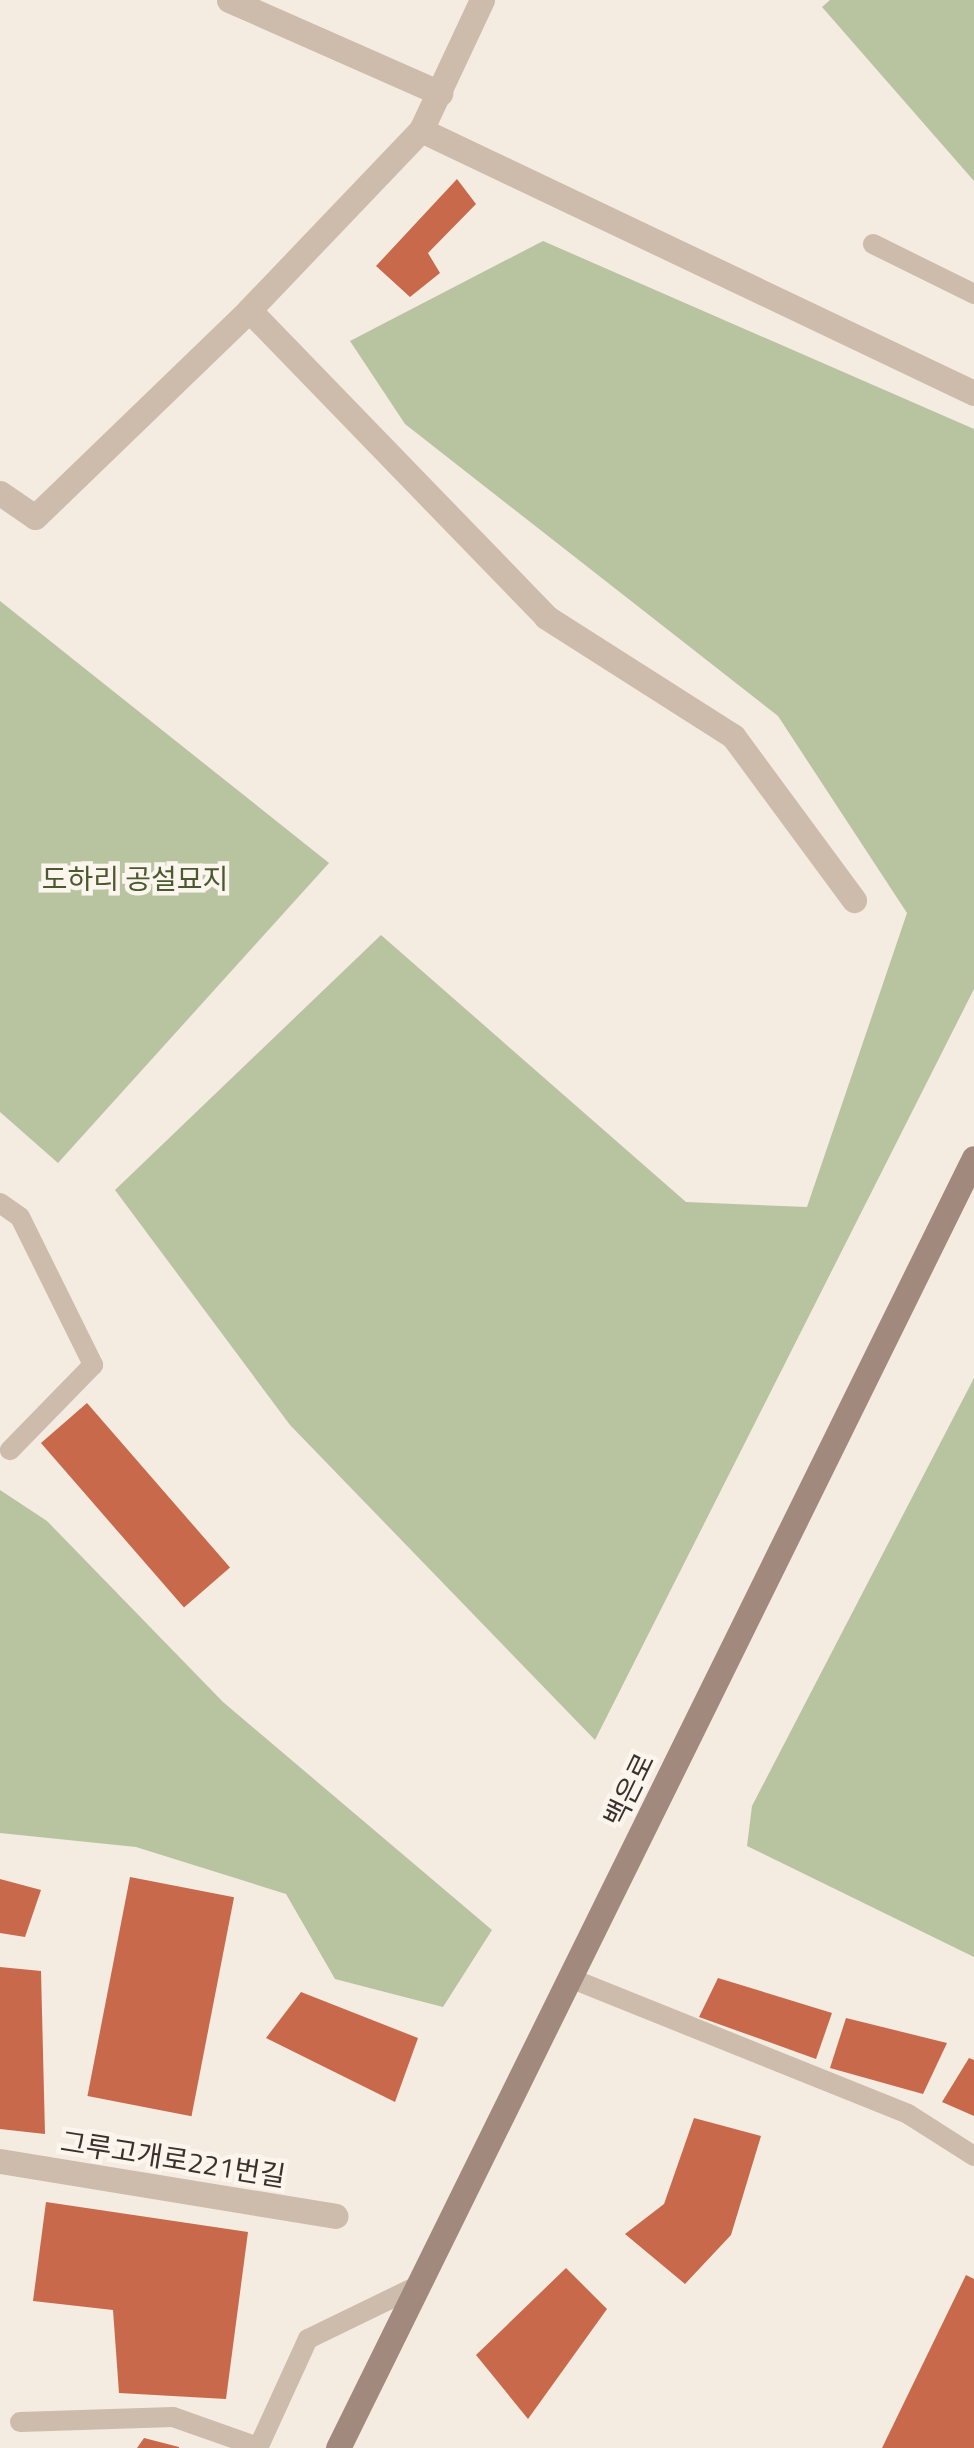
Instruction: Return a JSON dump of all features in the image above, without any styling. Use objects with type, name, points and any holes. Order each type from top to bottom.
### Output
[{"type":"main road","name":"백은로","points":[[338,2448],[974,1158]]},
{"type":"street","points":[[229,0],[440,93]]},
{"type":"street","points":[[0,493],[35,517],[249,310],[422,130],[482,0]]},
{"type":"street","points":[[422,130],[974,392]]},
{"type":"street","points":[[249,310],[546,617],[733,736],[854,900]]},
{"type":"street","name":"그루고개로221번길","points":[[0,2162],[336,2216]]},
{"type":"lane","points":[[873,244],[974,294]]},
{"type":"lane","points":[[0,1202],[20,1217],[93,1365],[10,1450]]},
{"type":"lane","points":[[570,1978],[908,2114],[974,2156]]},
{"type":"lane","points":[[20,2422],[174,2417],[258,2448],[308,2339],[419,2285]]},
{"type":"green space","points":[[830,0],[974,0],[974,181],[822,7]]},
{"type":"green space","points":[[543,241],[974,429],[974,989],[595,1740],[290,1425],[115,1190],[381,935],[686,1202],[807,1207],[907,913],[778,716],[405,424],[350,341]]},
{"type":"green space","name":"도하리 공설묘지","points":[[0,601],[329,863],[58,1163],[0,1112]]},
{"type":"green space","points":[[974,1378],[974,1957],[747,1846],[752,1806]]},
{"type":"green space","points":[[0,1490],[47,1521],[223,1702],[492,1930],[443,2007],[335,1979],[286,1894],[136,1847],[0,1833]]},
{"type":"building","points":[[457,179],[476,204],[428,253],[440,273],[410,297],[376,266]]},
{"type":"building","points":[[87,1403],[230,1568],[184,1608],[41,1443]]},
{"type":"building","points":[[130,1877],[234,1897],[192,2116],[87,2096]]},
{"type":"building","points":[[0,1879],[41,1890],[25,1937],[0,1933]]},
{"type":"building","points":[[0,1967],[41,1971],[45,2134],[0,2129]]},
{"type":"building","points":[[718,1978],[832,2013],[816,2059],[699,2017]]},
{"type":"building","points":[[301,1992],[418,2038],[395,2102],[266,2038]]},
{"type":"building","points":[[846,2018],[947,2043],[923,2094],[830,2068]]},
{"type":"building","points":[[969,2058],[974,2060],[974,2116],[942,2102]]},
{"type":"building","points":[[694,2118],[761,2136],[731,2235],[685,2284],[625,2234],[664,2204]]},
{"type":"building","points":[[46,2202],[248,2232],[226,2399],[119,2393],[113,2310],[33,2301]]},
{"type":"building","points":[[566,2268],[607,2309],[528,2419],[476,2355]]},
{"type":"building","points":[[966,2275],[974,2279],[974,2448],[882,2448]]},
{"type":"building","points":[[144,2438],[179,2447],[179,2448],[137,2448]]}]
